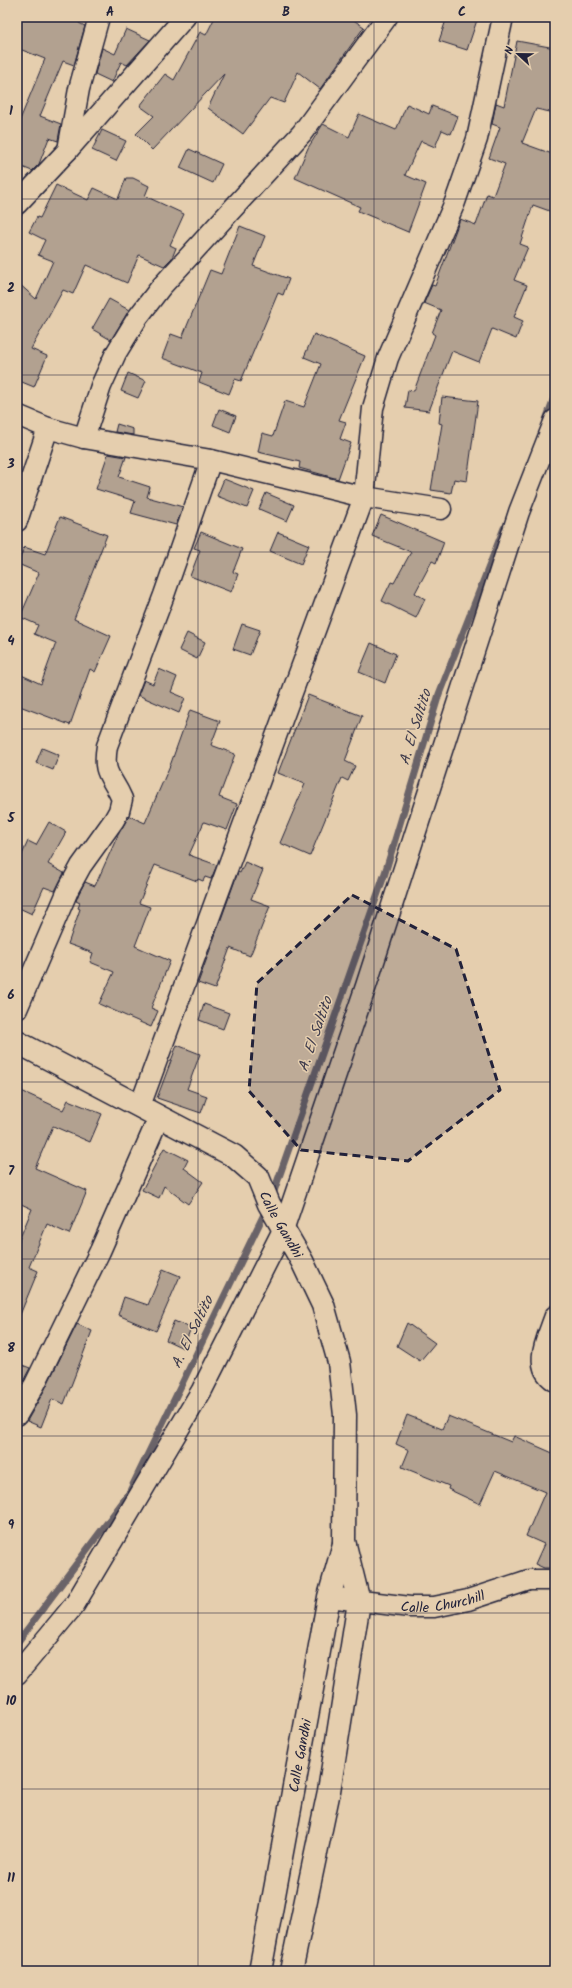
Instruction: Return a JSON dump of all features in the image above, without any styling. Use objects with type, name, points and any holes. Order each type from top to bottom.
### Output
[{"type":"main road","name":"Calle Gandhi","points":[[17,1042],[234,1156],[258,1177],[269,1204],[302,1261],[323,1305],[339,1362],[345,1415],[344,1541],[358,1602],[329,1791],[291,1971]]},
{"type":"main road","name":"Calle Gandhi","points":[[260,1971],[329,1597],[344,1541]]},
{"type":"street","points":[[68,150],[79,89],[99,17]]},
{"type":"street","points":[[17,204],[68,150],[185,17]]},
{"type":"street","points":[[84,438],[101,386],[116,353],[138,317],[161,287],[302,133],[387,17]]},
{"type":"street","points":[[140,1106],[364,497],[373,408],[388,358],[455,202],[477,139],[503,17]]},
{"type":"street","points":[[17,415],[48,428],[84,438],[211,460],[364,497],[441,509]]},
{"type":"street","points":[[17,1674],[74,1604],[202,1390],[284,1230],[366,986],[519,512],[555,420]]},
{"type":"street","points":[[17,521],[48,428]]},
{"type":"street","points":[[17,1009],[81,866],[119,811],[122,799],[110,779],[104,761],[106,746],[164,595],[211,460]]},
{"type":"street","points":[[17,1415],[35,1384],[100,1251],[159,1117]]},
{"type":"street","points":[[555,1316],[546,1340],[542,1366],[546,1374],[555,1381]]},
{"type":"street","name":"Calle Churchill","points":[[329,1597],[358,1602],[410,1607],[434,1607],[468,1600],[529,1580],[555,1580]]},
{"type":"highlighted area","points":[[352,895],[456,949],[500,1090],[408,1161],[301,1150],[249,1091],[257,983]]},
{"type":"building","points":[[17,17],[81,17],[79,23],[85,26],[74,65],[63,61],[40,116],[61,124],[58,141],[49,138],[39,164],[32,171],[17,165],[17,127],[45,59],[17,48]]},
{"type":"building","points":[[215,17],[349,17],[364,27],[320,89],[298,72],[284,103],[270,98],[243,134],[208,108],[224,74],[152,150],[136,134],[154,116],[140,106],[165,74],[174,80],[200,32],[206,35]]},
{"type":"building","points":[[447,17],[467,17],[477,20],[467,50],[439,41]]},
{"type":"building","points":[[126,29],[150,40],[127,65],[121,62],[112,82],[95,74],[102,48],[115,54]]},
{"type":"building","points":[[517,41],[555,48],[555,113],[536,109],[522,143],[555,155],[555,213],[533,205],[520,244],[528,247],[514,280],[527,285],[514,317],[523,321],[516,339],[492,329],[479,362],[452,351],[429,411],[405,408],[408,390],[414,391],[435,335],[432,333],[441,310],[424,303],[432,285],[435,286],[460,219],[476,225],[487,194],[493,196],[505,164],[489,158],[500,127],[492,124],[496,103],[504,106]]},
{"type":"building","points":[[407,104],[429,114],[432,106],[458,116],[451,134],[442,130],[435,147],[421,141],[405,175],[426,184],[408,232],[358,211],[360,207],[295,178],[308,148],[323,124],[349,137],[359,114],[396,130]]},
{"type":"building","points":[[102,130],[126,141],[116,161],[92,150]]},
{"type":"building","points":[[189,149],[222,164],[213,183],[180,168]]},
{"type":"building","points":[[126,178],[133,178],[149,186],[145,196],[184,214],[170,245],[176,248],[172,258],[164,266],[139,255],[127,283],[86,265],[73,294],[63,290],[31,349],[47,356],[34,387],[17,380],[17,282],[36,299],[53,261],[38,255],[45,240],[29,232],[37,217],[40,218],[56,185],[88,200],[94,188],[118,199]]},
{"type":"building","points":[[240,226],[265,236],[253,266],[289,279],[283,295],[278,293],[241,381],[235,379],[229,394],[199,382],[202,373],[162,358],[171,334],[182,338],[210,270],[221,274]]},
{"type":"building","points":[[109,299],[129,310],[111,340],[92,329]]},
{"type":"building","points":[[314,334],[365,356],[339,420],[346,422],[340,439],[351,443],[338,479],[299,468],[300,462],[258,452],[262,433],[273,436],[285,401],[304,407],[321,364],[304,357]]},
{"type":"building","points":[[128,373],[146,381],[138,398],[121,391]]},
{"type":"building","points":[[442,397],[478,401],[467,481],[454,479],[451,493],[431,490],[442,424],[439,423]]},
{"type":"building","points":[[219,409],[236,416],[230,432],[213,425]]},
{"type":"building","points":[[117,424],[133,429],[133,435],[115,432]]},
{"type":"building","points":[[108,454],[126,457],[119,477],[150,487],[147,497],[183,507],[176,525],[131,513],[135,501],[96,489]]},
{"type":"building","points":[[224,479],[254,491],[247,508],[217,496]]},
{"type":"building","points":[[266,493],[294,505],[287,521],[259,509]]},
{"type":"building","points":[[381,515],[444,542],[436,563],[432,561],[415,593],[425,599],[416,618],[382,601],[391,582],[394,583],[411,552],[372,536]]},
{"type":"building","points":[[60,517],[107,535],[74,619],[111,636],[95,672],[90,669],[70,725],[17,705],[17,673],[41,684],[56,643],[34,634],[38,625],[20,617],[39,573],[18,564],[24,547],[45,554]]},
{"type":"building","points":[[201,532],[242,549],[233,572],[238,574],[231,592],[190,576],[200,550],[194,548]]},
{"type":"building","points":[[278,532],[309,545],[301,564],[270,551]]},
{"type":"building","points":[[242,624],[260,630],[250,655],[233,649]]},
{"type":"building","points":[[187,633],[205,642],[197,659],[179,650]]},
{"type":"building","points":[[371,643],[396,654],[385,683],[359,672]]},
{"type":"building","points":[[159,669],[177,677],[171,692],[185,698],[179,713],[138,695],[144,680],[153,684]]},
{"type":"building","points":[[308,695],[362,716],[345,761],[355,766],[348,781],[342,778],[310,856],[280,843],[305,784],[278,773]]},
{"type":"building","points":[[190,710],[220,721],[211,745],[235,754],[219,797],[237,804],[227,830],[204,822],[189,855],[217,865],[211,879],[205,877],[203,881],[198,879],[197,881],[155,865],[139,903],[150,907],[135,946],[170,961],[151,1008],[158,1011],[151,1027],[99,1004],[114,972],[90,962],[93,953],[68,944],[80,909],[78,908],[80,903],[76,901],[79,893],[85,882],[95,886],[118,835],[129,816],[145,823],[171,763]]},
{"type":"building","points":[[42,748],[59,755],[53,770],[36,763]]},
{"type":"building","points":[[49,822],[66,832],[48,864],[64,873],[55,891],[44,887],[32,914],[17,907],[17,866],[28,841],[36,845]]},
{"type":"building","points":[[245,862],[263,870],[251,899],[270,906],[250,956],[230,948],[215,989],[198,983],[238,872],[240,873]]},
{"type":"building","points":[[204,1004],[229,1013],[223,1029],[199,1020]]},
{"type":"building","points":[[177,1045],[200,1054],[187,1089],[207,1096],[201,1113],[157,1098]]},
{"type":"building","points":[[17,1089],[63,1110],[68,1100],[102,1114],[90,1142],[53,1126],[35,1168],[87,1191],[69,1234],[47,1224],[29,1267],[38,1271],[17,1322],[17,1245],[32,1209],[19,1203],[17,1208]]},
{"type":"building","points":[[164,1148],[188,1160],[184,1168],[203,1182],[188,1204],[164,1186],[159,1198],[142,1190]]},
{"type":"building","points":[[163,1269],[180,1276],[156,1331],[118,1315],[124,1297],[148,1305]]},
{"type":"building","points":[[174,1321],[191,1328],[183,1348],[166,1340]]},
{"type":"building","points":[[407,1323],[435,1343],[420,1361],[397,1346]]},
{"type":"building","points":[[77,1324],[92,1331],[64,1404],[52,1399],[41,1427],[27,1421],[45,1389]]},
{"type":"building","points":[[17,1363],[30,1368],[21,1385],[17,1383]]},
{"type":"building","points":[[407,1415],[442,1429],[448,1416],[511,1442],[514,1436],[555,1454],[555,1568],[544,1568],[535,1564],[544,1544],[526,1536],[545,1492],[495,1471],[480,1504],[448,1489],[449,1486],[402,1467],[409,1450],[396,1444]]},
{"type":"waterway","name":"A. El Saltito","points":[[546,420],[555,395]]},
{"type":"waterway","name":"A. El Saltito","points":[[272,1197],[385,873],[439,694],[504,528]]},
{"type":"waterway","name":"A. El Saltito","points":[[17,1643],[128,1495],[267,1208]]}]
